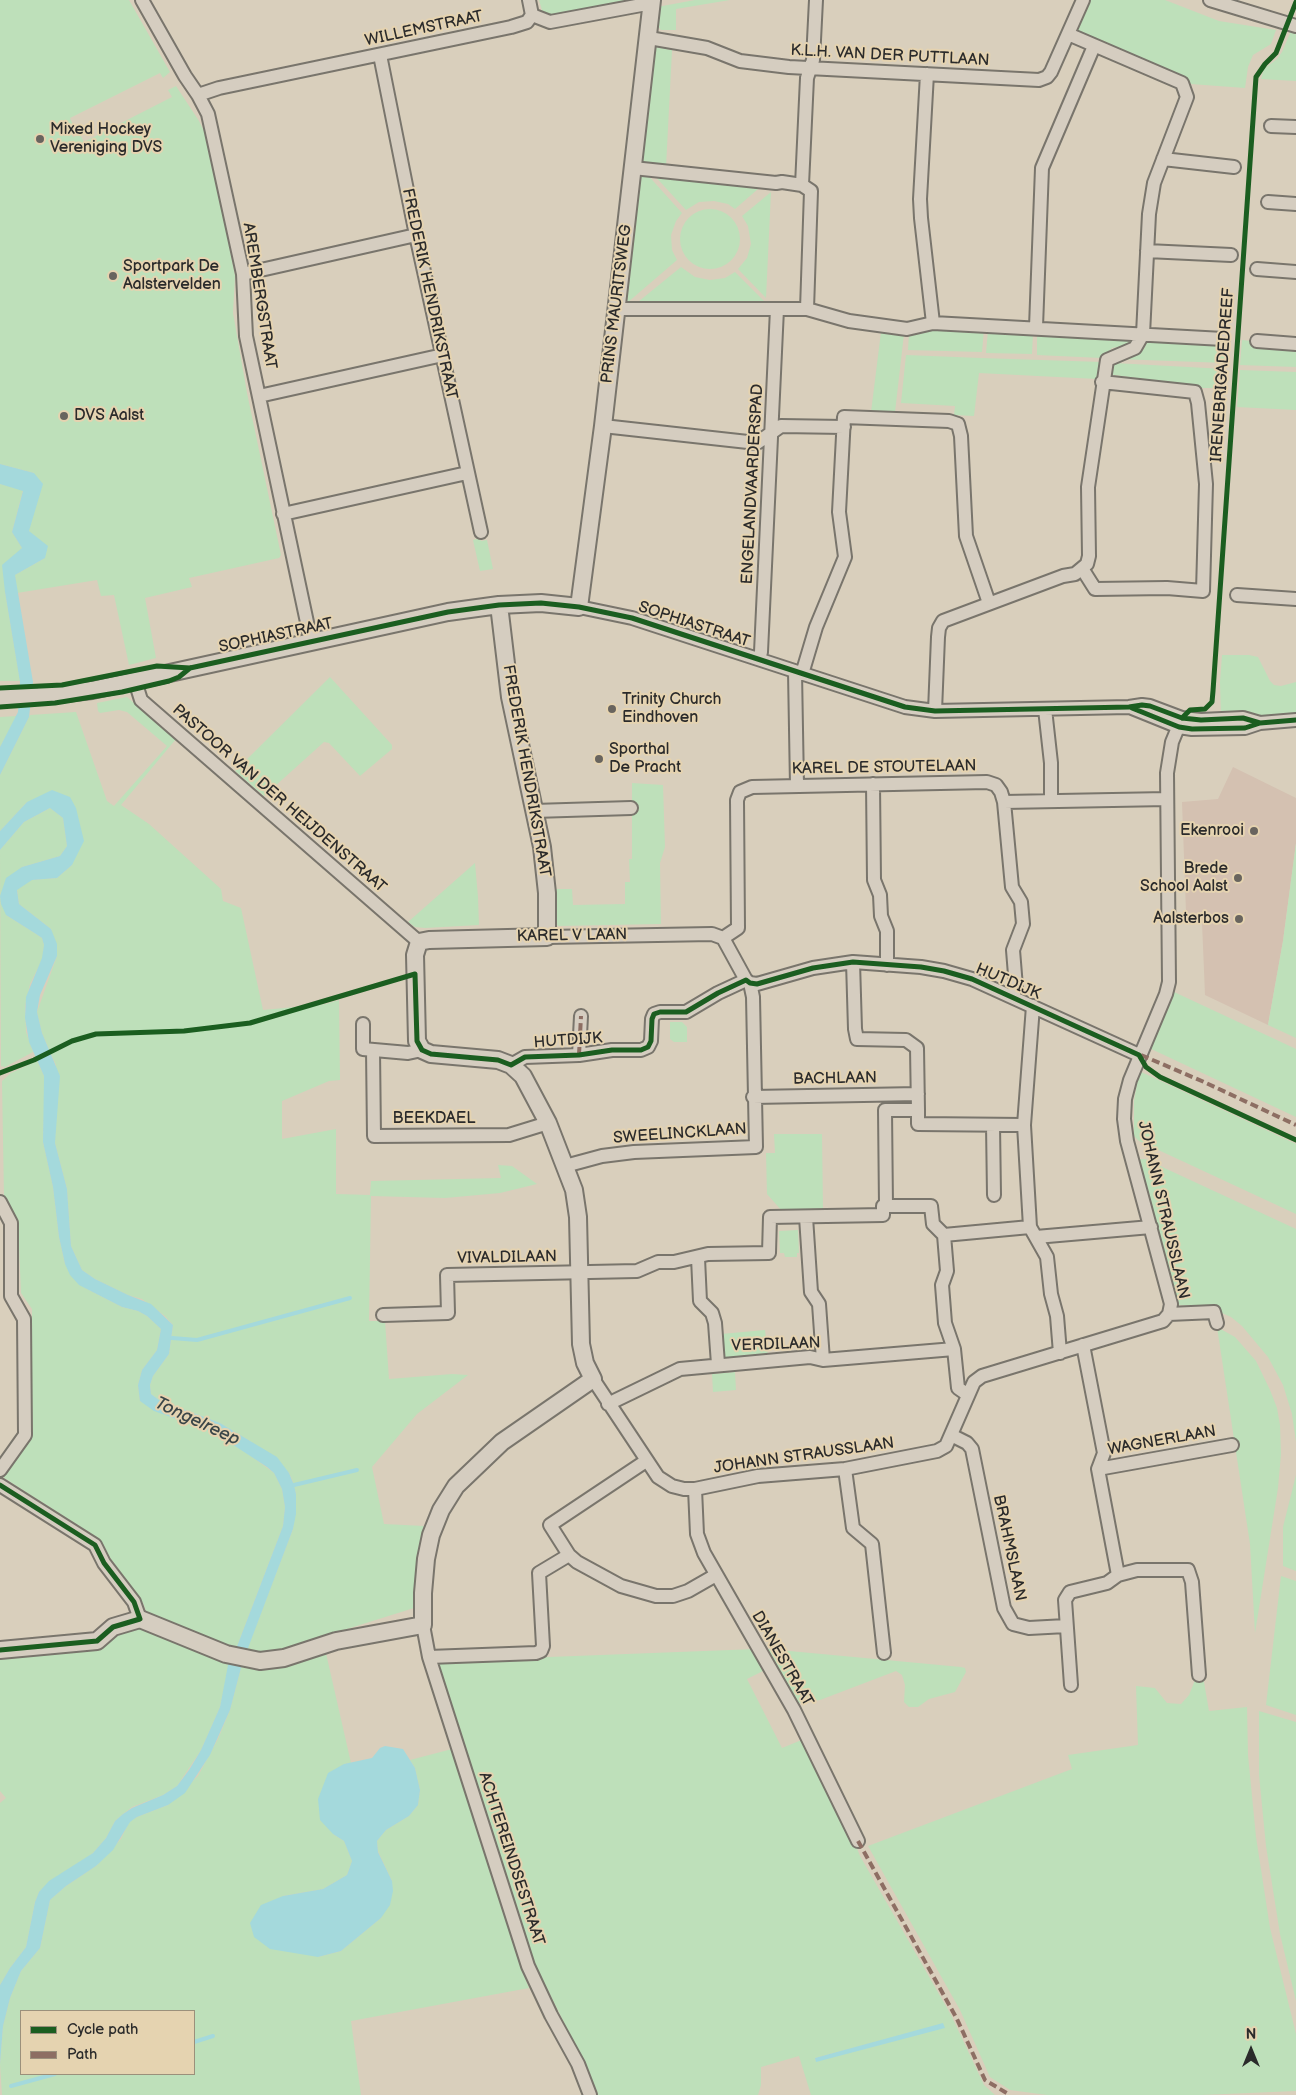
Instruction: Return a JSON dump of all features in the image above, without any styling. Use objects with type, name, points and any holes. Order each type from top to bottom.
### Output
[{"type":"street","name":"AREMBERGSTRAAT","points":[[142,0],[208,114],[243,274],[246,336],[311,641]]},
{"type":"street","points":[[529,0],[532,15],[550,22],[652,2]]},
{"type":"street","points":[[802,185],[807,78],[813,60],[816,0]]},
{"type":"street","name":"K.L.H. VAN DER PUTTLAAN","points":[[648,38],[707,48],[740,61],[810,68],[1039,80],[1047,77],[1083,0]]},
{"type":"street","points":[[1210,0],[1296,26]]},
{"type":"street","name":"PRINS MAURITSWEG","points":[[579,608],[603,426],[652,2]]},
{"type":"street","name":"WILLEMSTRAAT","points":[[198,94],[218,88],[511,27],[527,22],[532,15]]},
{"type":"street","points":[[935,711],[939,628],[944,621],[1063,576],[1075,574],[1087,564],[1089,556],[1088,487],[1102,382],[1107,360],[1135,348],[1143,334],[1149,214],[1154,183],[1187,97],[1182,83],[1068,34]]},
{"type":"street","points":[[1036,327],[1042,168],[1094,46]]},
{"type":"street","name":"FREDERIK HENDRIKSTRAAT","points":[[380,55],[416,235],[481,532]]},
{"type":"street","points":[[927,74],[920,199],[933,323]]},
{"type":"street","points":[[1271,126],[1296,127]]},
{"type":"street","points":[[1163,159],[1234,167]]},
{"type":"street","points":[[633,168],[802,185],[811,191],[807,309]]},
{"type":"street","points":[[1268,202],[1296,204]]},
{"type":"street","points":[[243,274],[416,235]]},
{"type":"street","points":[[1147,251],[1231,255]]},
{"type":"street","points":[[1257,269],[1296,272]]},
{"type":"street","points":[[616,310],[807,309],[849,321],[908,329],[933,323],[1036,327],[1224,339]]},
{"type":"street","name":"ENGELANDVAARDERSPAD","points":[[759,659],[778,310]]},
{"type":"street","points":[[1257,341],[1296,344]]},
{"type":"street","points":[[259,396],[443,355]]},
{"type":"street","points":[[1082,570],[1095,589],[1167,588],[1203,591],[1206,539],[1206,484],[1198,403],[1195,392],[1102,382]]},
{"type":"street","points":[[603,426],[756,443],[781,426],[844,422],[949,420],[958,424],[961,436],[966,536],[989,603]]},
{"type":"street","points":[[797,786],[798,673],[845,557],[840,512],[844,422]]},
{"type":"street","points":[[284,514],[468,473]]},
{"type":"street","points":[[1237,595],[1296,599]]},
{"type":"street","name":"SOPHIASTRAAT","points":[[0,697],[39,696],[92,690],[448,612],[499,605],[540,603],[632,618],[887,702],[935,711],[1129,707],[1180,722],[1197,730],[1240,728],[1260,723],[1296,720]]},
{"type":"street","name":"FREDERIK HENDRIKSTRAAT","points":[[499,605],[510,697],[545,872],[547,937]]},
{"type":"street","name":"PASTOOR VAN DER HEIJDENSTRAAT","points":[[135,681],[141,700],[419,942]]},
{"type":"street","points":[[1045,708],[1051,763],[1051,801]]},
{"type":"street","name":"JOHANN STRAUSSLAAN","points":[[593,1379],[658,1477],[672,1486],[695,1489],[758,1476],[846,1469],[937,1451],[946,1446],[974,1382],[982,1376],[1163,1321],[1172,1304],[1127,1141],[1124,1119],[1125,1099],[1139,1055],[1166,994],[1169,982],[1167,772],[1172,742],[1180,722]]},
{"type":"street","name":"KAREL DE STOUTELAAN","points":[[723,938],[738,928],[737,800],[740,792],[752,787],[987,782],[996,785],[1001,792],[1004,802]]},
{"type":"street","points":[[873,784],[874,880],[880,894],[881,916],[887,931],[887,965]]},
{"type":"street","points":[[1013,997],[1016,987],[1013,950],[1023,924],[1020,902],[1012,888],[1004,802],[1167,799]]},
{"type":"street","points":[[534,811],[631,808]]},
{"type":"street","name":"KAREL V LAAN","points":[[419,942],[429,940],[712,934],[723,938]]},
{"type":"street","points":[[723,938],[748,982]]},
{"type":"street","points":[[419,942],[415,955],[416,1022],[417,1041],[422,1050]]},
{"type":"street","points":[[853,962],[857,1039],[906,1040],[917,1048],[918,1124],[1024,1125]]},
{"type":"street","name":"HUTDIJK","points":[[510,1065],[525,1057],[578,1055],[612,1050],[641,1050],[648,1047],[651,1041],[654,1014],[660,1012],[686,1012],[718,993],[748,982],[757,984],[813,968],[853,962],[944,971],[972,979],[1139,1055]]},
{"type":"street","name":"SWEELINCKLAAN","points":[[565,1166],[602,1156],[634,1152],[756,1147],[753,1097],[753,997],[748,982]]},
{"type":"street","points":[[1033,1006],[1024,1125],[1033,1232],[1047,1257],[1051,1294],[1057,1316],[1060,1353]]},
{"type":"street","name":"HUTDIJK","points":[[578,1055],[581,1016]]},
{"type":"street","name":"BEEKDAEL","points":[[363,1024],[364,1049],[372,1050],[374,1136],[509,1135],[548,1122]]},
{"type":"street","points":[[0,1650],[97,1640],[113,1627],[140,1619],[226,1654],[260,1661],[284,1658],[336,1642],[423,1625],[424,1576],[429,1543],[441,1510],[456,1486],[502,1442],[593,1379],[585,1363],[581,1344],[578,1217],[574,1190],[548,1122],[523,1076],[510,1065],[498,1060],[431,1054],[422,1050],[408,1052],[372,1050]]},
{"type":"street","name":"BACHLAAN","points":[[753,1097],[918,1094]]},
{"type":"street","points":[[886,1206],[885,1110],[918,1110]]},
{"type":"street","points":[[993,1125],[994,1195]]},
{"type":"street","points":[[0,1202],[11,1223],[11,1296],[24,1319],[25,1435],[0,1470]]},
{"type":"street","points":[[580,1273],[637,1271],[658,1262],[674,1262],[698,1258],[708,1254],[769,1253],[770,1217],[883,1215],[883,1206],[931,1206],[933,1224],[944,1235],[947,1270],[942,1285],[945,1323],[954,1349],[958,1388],[968,1395]]},
{"type":"street","points":[[806,1217],[811,1292],[818,1304],[823,1360]]},
{"type":"street","points":[[944,1235],[1151,1227]]},
{"type":"street","points":[[698,1258],[700,1301],[712,1313],[715,1323],[718,1364]]},
{"type":"street","name":"VIVALDILAAN","points":[[383,1315],[448,1313],[447,1275],[580,1273]]},
{"type":"street","name":"JOHANN STRAUSSLAAN","points":[[1168,1314],[1214,1312],[1217,1322]]},
{"type":"street","points":[[1083,1345],[1104,1453],[1098,1469],[1118,1575]]},
{"type":"street","name":"VERDILAAN","points":[[608,1404],[680,1369],[810,1357],[823,1360],[954,1349]]},
{"type":"street","name":"BRAHMSLAAN","points":[[951,1435],[967,1443],[972,1449],[1004,1608],[1013,1624],[1029,1628],[1066,1626]]},
{"type":"street","name":"WAGNERLAAN","points":[[1098,1469],[1232,1445]]},
{"type":"street","points":[[646,1461],[550,1524],[569,1555],[577,1562],[621,1586],[656,1596],[673,1596],[688,1591],[716,1575]]},
{"type":"street","points":[[846,1469],[853,1528],[872,1544],[884,1653]]},
{"type":"street","points":[[0,1485],[95,1545],[104,1564],[134,1602],[140,1619]]},
{"type":"street","name":"DIANESTRAAT","points":[[695,1489],[697,1534],[704,1554],[794,1710],[858,1840]]},
{"type":"street","points":[[429,1657],[536,1653],[541,1651],[543,1646],[538,1573],[569,1555]]},
{"type":"street","points":[[1071,1685],[1065,1600],[1070,1592],[1107,1583],[1118,1575],[1137,1570],[1188,1570],[1192,1582],[1199,1675]]},
{"type":"street","name":"ACHTEREINDSESTRAAT","points":[[423,1625],[429,1657],[528,1966],[551,2015],[578,2064],[590,2095]]},
{"type":"shaded area","name":"Brede School Aalst","points":[[1233,767],[1296,798],[1296,843],[1283,941],[1268,1025],[1205,995],[1202,922],[1186,912],[1182,802],[1218,799]]},
{"type":"green space","name":"Sportpark De Aalstervelden","points":[[0,0],[129,0],[170,72],[163,78],[160,73],[70,118],[73,125],[68,128],[73,137],[80,135],[84,142],[172,97],[168,90],[176,86],[199,121],[209,141],[235,276],[233,313],[247,393],[281,555],[279,558],[189,578],[192,587],[145,598],[156,658],[129,665],[114,595],[101,596],[97,580],[17,593],[15,575],[45,558],[29,531],[34,473],[0,464]]},
{"type":"green space","points":[[539,0],[634,0],[544,17]]},
{"type":"green space","points":[[695,0],[730,0],[676,9],[676,30],[661,30],[655,23],[657,7]]},
{"type":"green space","points":[[1088,0],[1165,0],[1219,21],[1276,30],[1271,44],[1253,55],[1248,67],[1245,88],[1191,84],[1188,79],[1073,31]]},
{"type":"green space","points":[[1291,31],[1296,32],[1296,81],[1261,79],[1264,69],[1277,59],[1282,52]]},
{"type":"green space","points":[[651,46],[672,50],[666,167],[638,164]]},
{"type":"green space","points":[[645,172],[682,213],[676,221],[671,235],[672,250],[677,260],[627,303],[639,176]]},
{"type":"green space","points":[[653,174],[758,189],[735,209],[728,204],[714,201],[699,202],[686,210]]},
{"type":"green space","points":[[771,192],[766,298],[738,269],[747,258],[751,244],[748,226],[742,216]]},
{"type":"green space","points":[[704,209],[716,209],[727,214],[735,222],[740,233],[738,251],[727,264],[716,269],[704,269],[693,264],[685,256],[680,245],[680,233],[685,222],[693,214]]},
{"type":"green space","points":[[681,267],[695,277],[710,280],[725,278],[735,272],[766,303],[638,302]]},
{"type":"green space","points":[[941,328],[984,329],[982,352],[908,350],[909,334]]},
{"type":"green space","points":[[988,330],[1033,333],[1032,354],[986,353]]},
{"type":"green space","points":[[881,332],[904,334],[895,412],[871,412]]},
{"type":"green space","points":[[1037,333],[1138,338],[1133,344],[1112,348],[1102,358],[1037,355]]},
{"type":"green space","points":[[1149,338],[1227,343],[1226,363],[1117,359],[1136,355],[1144,349]]},
{"type":"green space","points":[[1242,340],[1252,341],[1252,345],[1296,348],[1296,367],[1240,365]]},
{"type":"green space","points":[[906,355],[1102,362],[1097,379],[979,373],[974,416],[954,415],[955,406],[901,403]]},
{"type":"green space","points":[[1114,363],[1225,369],[1224,388],[1199,388],[1107,374]]},
{"type":"green space","points":[[1240,370],[1296,372],[1296,410],[1237,407]]},
{"type":"green space","points":[[0,484],[23,490],[12,532],[22,548],[5,592],[20,681],[0,681]]},
{"type":"green space","points":[[480,538],[481,541],[487,540],[493,569],[480,571],[473,540]]},
{"type":"green space","points":[[1222,655],[1258,657],[1274,685],[1281,686],[1296,682],[1296,716],[1221,716],[1220,682]]},
{"type":"green space","points":[[330,677],[392,745],[392,749],[360,776],[329,743],[324,742],[264,796],[235,771]]},
{"type":"green space","points":[[127,697],[176,739],[121,805],[149,824],[221,889],[223,901],[241,908],[263,1010],[326,1004],[339,1000],[340,1080],[329,1081],[282,1101],[282,1139],[336,1129],[336,1194],[370,1195],[371,1181],[501,1178],[498,1165],[512,1166],[537,1184],[500,1193],[445,1198],[371,1196],[369,1321],[385,1321],[389,1379],[452,1374],[468,1375],[417,1414],[372,1467],[384,1524],[424,1526],[419,1546],[414,1608],[267,1654],[246,1652],[293,1529],[296,1494],[292,1479],[289,1473],[250,1441],[220,1423],[159,1400],[151,1394],[150,1385],[153,1376],[169,1354],[173,1325],[165,1316],[142,1299],[128,1295],[95,1279],[82,1270],[71,1246],[67,1189],[55,1143],[56,1065],[42,1033],[37,1012],[57,956],[51,929],[19,904],[17,889],[31,880],[57,878],[72,865],[76,808],[27,802],[0,831],[0,775],[30,715],[76,712],[107,801],[114,806],[167,746],[127,712],[119,710],[100,713],[98,711],[97,703]]},
{"type":"green space","points":[[17,716],[0,747],[0,717]]},
{"type":"green space","points":[[632,783],[663,785],[665,847],[660,863],[661,924],[558,926],[555,920],[555,889],[572,889],[573,905],[625,904],[625,882],[630,882],[629,859],[632,859]]},
{"type":"green space","points":[[50,808],[63,818],[67,846],[60,856],[22,867],[6,915],[42,938],[44,945],[43,958],[30,984],[25,1006],[26,1032],[33,1052],[5,1067],[1,1066],[0,850],[24,822]]},
{"type":"green space","points":[[1296,843],[1296,1038],[1268,1025],[1283,941]]},
{"type":"green space","points":[[475,863],[479,925],[425,928],[415,927],[408,922]]},
{"type":"green space","points":[[1172,991],[1296,1049],[1296,1117],[1147,1047]]},
{"type":"green space","points":[[670,1022],[682,1022],[687,1027],[687,1042],[674,1042],[670,1039]]},
{"type":"green space","points":[[37,1061],[44,1076],[45,1085],[43,1142],[53,1187],[59,1237],[65,1264],[85,1288],[122,1307],[138,1311],[147,1316],[161,1329],[157,1350],[142,1370],[138,1385],[140,1401],[215,1433],[274,1473],[282,1489],[285,1507],[283,1526],[236,1649],[151,1617],[98,1538],[4,1478],[4,1474],[25,1442],[32,1309],[21,1293],[18,1223],[4,1198],[2,1081],[11,1073]]},
{"type":"green space","points":[[1139,1071],[1296,1144],[1296,1214],[1139,1141],[1134,1136],[1134,1101]]},
{"type":"green space","points":[[774,1134],[822,1134],[823,1211],[782,1211],[767,1194],[766,1153],[775,1153]]},
{"type":"green space","points":[[1136,1159],[1145,1159],[1296,1229],[1296,1442],[1292,1414],[1283,1385],[1268,1357],[1242,1326],[1231,1317],[1215,1310],[1199,1306],[1175,1305]]},
{"type":"green space","points":[[798,1230],[799,1253],[797,1253],[797,1257],[785,1257],[784,1253],[780,1253],[779,1231]]},
{"type":"green space","points":[[1217,1327],[1235,1337],[1256,1361],[1277,1408],[1280,1425],[1281,1454],[1278,1488],[1255,1633],[1250,1544]]},
{"type":"green space","points":[[765,1330],[768,1355],[727,1359],[722,1354],[721,1334]]},
{"type":"green space","points":[[735,1372],[736,1390],[713,1392],[712,1374]]},
{"type":"green space","points":[[1296,1475],[1296,1571],[1283,1566],[1283,1527]]},
{"type":"green space","points":[[1281,1576],[1296,1581],[1296,1715],[1266,1705]]},
{"type":"green space","points":[[143,1625],[230,1661],[220,1707],[201,1750],[177,1786],[163,1795],[132,1807],[115,1821],[106,1838],[93,1853],[39,1892],[35,1902],[26,1947],[0,1985],[0,1803],[6,1798],[0,1791],[0,1656],[112,1636]]},
{"type":"green space","points":[[325,1649],[351,1763],[344,1764],[333,1834],[344,1841],[352,1861],[347,1875],[323,1889],[283,1896],[318,1957],[341,1951],[381,1918],[392,1881],[378,1851],[377,1841],[386,1830],[409,1816],[418,1805],[420,1790],[415,1768],[410,1760],[452,1749],[529,1988],[351,2021],[361,2095],[2,2095],[0,2064],[3,2026],[10,1998],[21,1971],[40,1948],[50,1900],[66,1886],[96,1866],[121,1839],[129,1822],[168,1805],[198,1776],[218,1739],[230,1710],[242,1664]]},
{"type":"green space","points":[[756,1649],[767,1669],[747,1679],[782,1748],[804,1739],[851,1833],[860,1856],[951,2015],[984,2085],[995,2095],[811,2095],[799,2056],[761,2067],[761,2085],[758,2095],[596,2095],[587,2069],[535,1964],[504,1878],[438,1663]],"holes":[[[943,2024],[816,2061],[815,2058]]]},
{"type":"green space","points":[[768,1649],[961,1667],[965,1668],[966,1672],[955,1692],[929,1699],[918,1707],[909,1707],[904,1702],[905,1685],[902,1675],[896,1671],[820,1700],[798,1703]]},
{"type":"green space","points":[[1201,1665],[1209,1711],[1247,1707],[1248,1755],[1256,1837],[1270,1928],[1296,2034],[1296,2091],[1201,2095],[1047,2095],[1010,2090],[990,2077],[960,2010],[868,1846],[1072,1769],[1068,1755],[1138,1745],[1136,1686],[1155,1688],[1167,1703],[1181,1704],[1189,1695]]},
{"type":"green space","points":[[1259,1711],[1296,1722],[1296,2001],[1280,1934],[1266,1846],[1259,1775]]},
{"type":"water","points":[[0,464],[34,473],[43,484],[29,531],[48,546],[45,558],[15,575],[33,682],[29,717],[0,775],[0,747],[18,712],[20,682],[2,565],[22,548],[12,532],[23,491],[0,484]]},
{"type":"water","name":"Tongelreep","points":[[52,790],[70,797],[76,808],[84,841],[72,865],[57,878],[32,880],[17,890],[19,904],[51,929],[57,944],[57,956],[40,995],[37,1012],[42,1033],[60,1076],[55,1143],[67,1189],[71,1246],[82,1270],[95,1279],[151,1304],[173,1325],[169,1354],[153,1376],[150,1385],[151,1394],[159,1400],[220,1423],[277,1457],[289,1473],[294,1485],[296,1514],[293,1529],[242,1664],[230,1710],[210,1755],[185,1793],[168,1805],[137,1817],[130,1822],[113,1850],[96,1866],[66,1886],[50,1900],[40,1948],[21,1971],[10,1998],[3,2026],[0,2064],[0,1985],[26,1947],[35,1902],[39,1892],[49,1881],[93,1853],[106,1838],[115,1821],[123,1814],[132,1808],[163,1795],[177,1786],[189,1770],[201,1750],[220,1707],[228,1665],[236,1649],[283,1526],[285,1507],[282,1489],[274,1473],[267,1467],[215,1433],[154,1411],[140,1401],[138,1385],[142,1370],[157,1350],[161,1329],[147,1316],[138,1311],[122,1307],[79,1285],[70,1275],[65,1264],[59,1237],[53,1187],[43,1142],[44,1076],[29,1042],[25,1018],[26,997],[42,958],[44,945],[42,938],[6,915],[0,896],[6,878],[22,867],[60,856],[67,846],[63,818],[50,808],[24,822],[0,850],[0,831],[27,802]]},
{"type":"water","points":[[385,1746],[403,1749],[415,1768],[420,1790],[418,1805],[409,1816],[386,1830],[377,1841],[378,1852],[392,1881],[393,1891],[390,1905],[381,1918],[341,1951],[318,1957],[270,1949],[254,1937],[250,1923],[261,1905],[283,1896],[323,1889],[347,1875],[352,1861],[344,1841],[333,1834],[320,1820],[318,1799],[328,1773],[344,1764],[372,1758],[380,1748]]},
{"type":"water","points":[[943,2023],[945,2028],[816,2062],[815,2058]]},
{"type":"waterway","points":[[172,1338],[197,1340],[350,1298]]},
{"type":"waterway","points":[[294,1485],[357,1470]]},
{"type":"waterway","points":[[195,2042],[213,2036]]},
{"type":"waterway","points":[[11,2086],[51,2075]]},
{"type":"marked path","points":[[579,1055],[581,1016]]},
{"type":"marked path","points":[[1141,1055],[1296,1125]]},
{"type":"marked path","points":[[858,1841],[957,2019],[985,2080],[1010,2095]]},
{"type":"cycle path","name":"IRENEBRIGADEDREEF","points":[[1182,718],[1190,710],[1205,709],[1212,702],[1256,77],[1276,53],[1296,2]]},
{"type":"cycle path","points":[[0,688],[62,685],[157,666],[190,668],[448,612],[499,605],[541,603],[579,607],[632,618],[905,707],[935,711],[1129,707],[1142,705],[1150,706],[1182,718],[1201,720],[1243,718],[1260,723]]},
{"type":"cycle path","points":[[0,707],[55,703],[122,692],[169,681],[179,677],[190,668]]},
{"type":"cycle path","points":[[1132,708],[1179,727],[1192,729],[1245,728],[1260,723],[1296,720]]},
{"type":"cycle path","points":[[0,1073],[34,1060],[72,1041],[96,1034],[184,1031],[250,1023],[415,974],[417,1041],[422,1050],[431,1054],[498,1060],[511,1065],[525,1057],[579,1055],[612,1050],[641,1050],[648,1047],[651,1041],[654,1014],[660,1012],[686,1012],[718,993],[746,980],[757,984],[813,968],[853,962],[921,967],[972,979],[1139,1055],[1146,1067],[1160,1077],[1296,1140]]},
{"type":"cycle path","points":[[0,1485],[95,1545],[104,1563],[134,1602],[140,1619],[113,1627],[97,1641],[0,1650]]},
{"type":"place","name":"Mixed Hockey Vereniging DVS","points":[[40,139]]},
{"type":"place","name":"Sportpark De Aalstervelden","points":[[113,276]]},
{"type":"place","name":"DVS Aalst","points":[[64,416]]},
{"type":"place","name":"Trinity Church Eindhoven","points":[[612,709]]},
{"type":"place","name":"Sporthal De Pracht","points":[[599,759]]},
{"type":"place","name":"Ekenrooi","points":[[1254,831]]},
{"type":"place","name":"Brede School Aalst","points":[[1238,878]]},
{"type":"place","name":"Aalsterbos","points":[[1239,919]]}]
